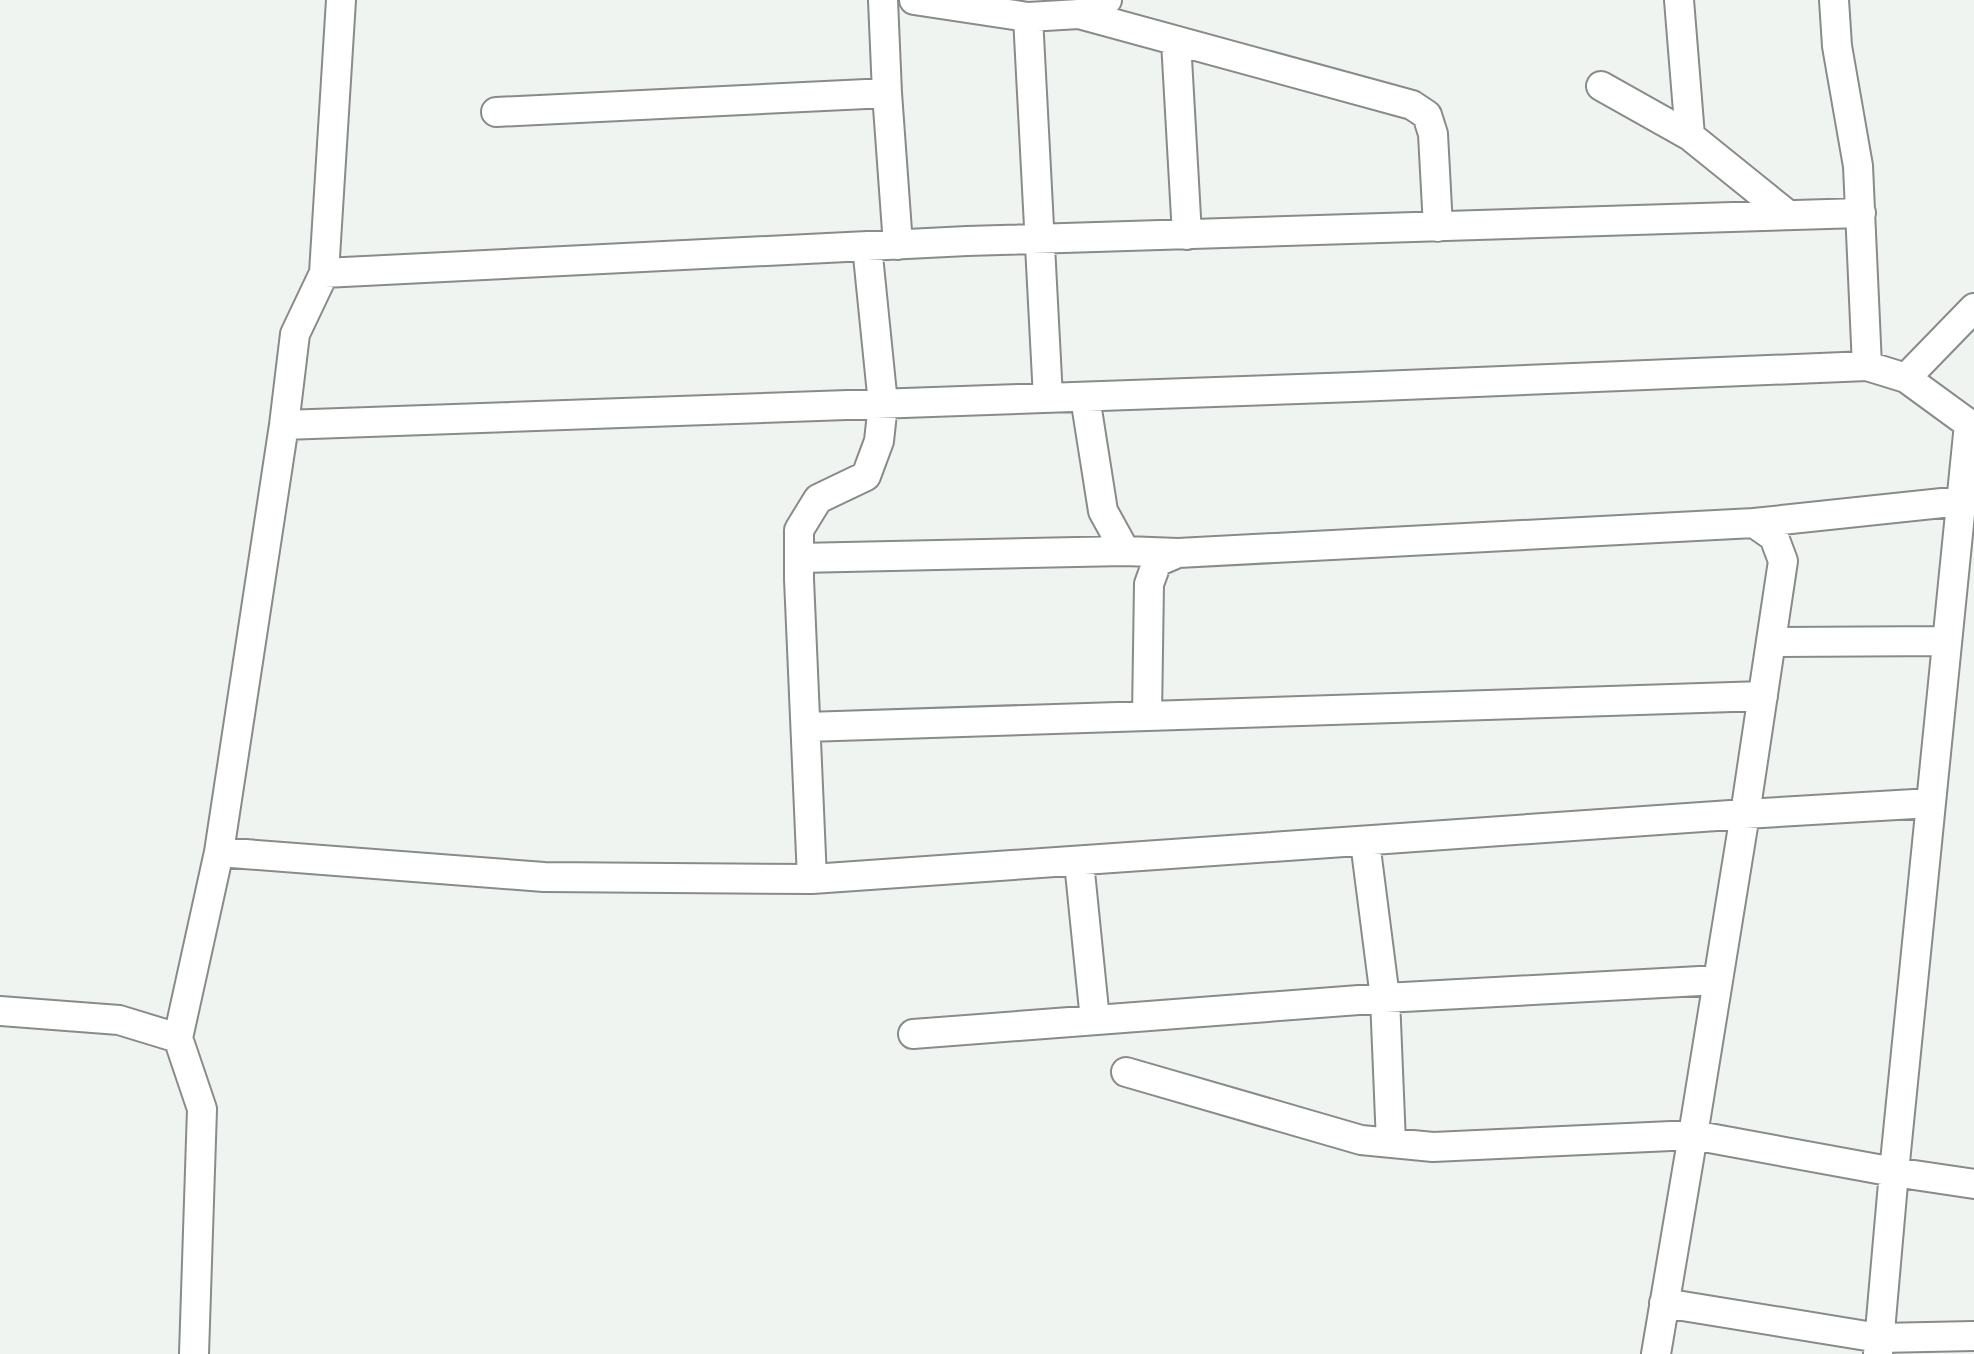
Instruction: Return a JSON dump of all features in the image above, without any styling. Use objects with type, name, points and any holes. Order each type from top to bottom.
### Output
[{"type":"street","points":[[194,1354],[202,1109],[178,1038],[219,852],[284,425],[295,334],[324,273],[342,0]]},
{"type":"street","points":[[883,0],[898,245]]},
{"type":"street","points":[[914,0],[1028,17],[1079,15],[1412,105],[1427,115],[1433,134],[1438,226]]},
{"type":"street","points":[[1079,15],[1107,0]]},
{"type":"street","points":[[1679,0],[1690,136]]},
{"type":"street","points":[[1834,0],[1837,46],[1858,166],[1868,366]]},
{"type":"street","points":[[1028,17],[1048,398]]},
{"type":"street","points":[[1176,41],[1187,236]]},
{"type":"street","points":[[1601,86],[1690,136],[1788,215]]},
{"type":"street","points":[[496,112],[887,93]]},
{"type":"street","points":[[324,273],[1040,239],[1861,213]]},
{"type":"street","points":[[812,879],[799,530],[818,499],[866,476],[879,441],[883,404],[867,246]]},
{"type":"street","points":[[1906,378],[1974,308]]},
{"type":"street","points":[[284,425],[1085,397],[1868,366],[1906,378],[1971,424],[1961,501],[1894,1172],[1879,1346]]},
{"type":"street","points":[[1085,397],[1102,511],[1125,551]]},
{"type":"street","points":[[799,558],[1125,551],[1178,553],[1754,523],[1961,501]]},
{"type":"street","points":[[1656,1354],[1745,814],[1783,561],[1774,537],[1754,523]]},
{"type":"street","points":[[1147,716],[1149,584],[1157,562],[1178,553]]},
{"type":"street","points":[[1771,642],[1947,641]]},
{"type":"street","points":[[806,727],[1763,696]]},
{"type":"street","points":[[219,852],[544,877],[812,879],[1931,803]]},
{"type":"street","points":[[1365,842],[1385,998],[1391,1143]]},
{"type":"street","points":[[1079,862],[1095,1020]]},
{"type":"street","points":[[913,1034],[1385,998],[1718,980]]},
{"type":"street","points":[[0,1011],[119,1020],[178,1038]]},
{"type":"street","points":[[1126,1072],[1361,1140],[1433,1147],[1693,1135],[1894,1172],[1974,1184]]},
{"type":"street","points":[[1664,1303],[1879,1346],[1974,1336]]}]
